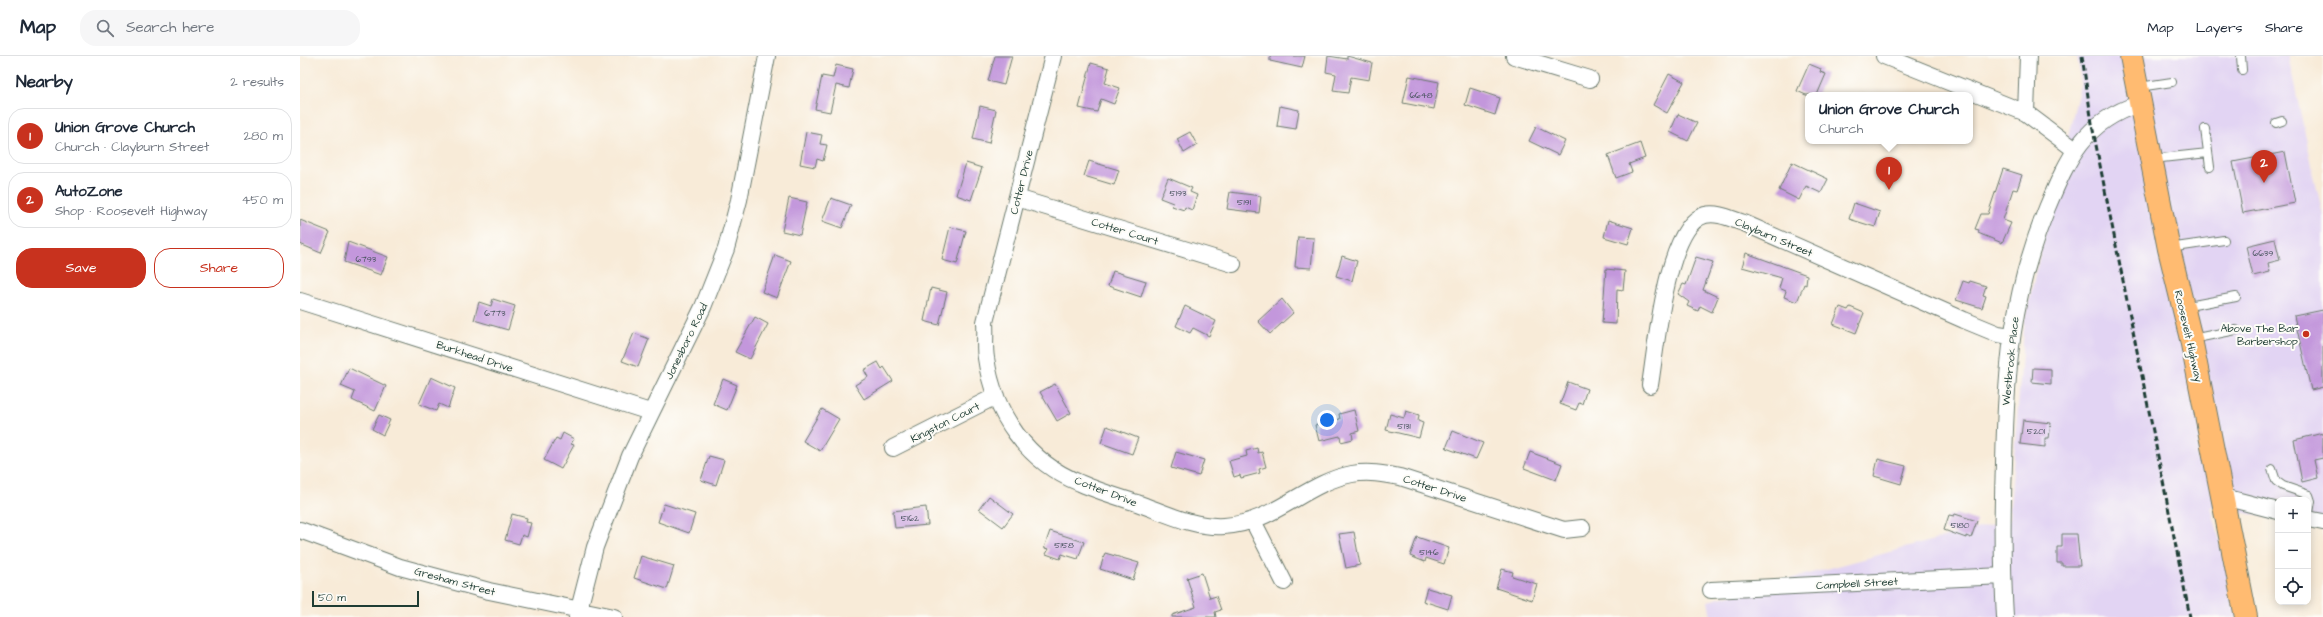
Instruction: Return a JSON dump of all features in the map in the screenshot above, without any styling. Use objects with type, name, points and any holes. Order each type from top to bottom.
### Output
[{"type":"main road","name":"Roosevelt Highway","points":[[2130,56],[2169,249],[2191,339],[2224,497],[2246,617]]},
{"type":"street","name":"Jonesboro Road","points":[[578,612],[595,547],[630,456],[650,412],[703,307],[726,249],[739,200],[767,56]]},
{"type":"street","name":"Cotter Drive","points":[[1053,56],[985,322],[986,358],[996,396],[1008,423],[1028,450],[1042,461],[1078,483],[1194,524],[1224,526],[1253,521],[1334,480],[1351,474],[1374,472],[1400,477],[1564,530],[1582,528]]},
{"type":"street","points":[[1514,56],[1590,79]]},
{"type":"street","points":[[1884,56],[2026,113],[2074,149]]},
{"type":"street","points":[[2026,113],[2028,56]]},
{"type":"street","name":"Westbrook Place","points":[[2005,617],[2003,576],[2006,392],[2011,336],[2020,289],[2033,242],[2064,166],[2074,149],[2108,116],[2138,96]]},
{"type":"street","name":"Cotter Court","points":[[1017,198],[1234,264]]},
{"type":"street","name":"Clayburn Street","points":[[1650,385],[1666,284],[1675,254],[1688,229],[1695,221],[1705,215],[1719,214],[1744,223],[1964,320],[1998,334],[2011,336]]},
{"type":"street","name":"Burkhead Drive","points":[[300,301],[650,412]]},
{"type":"street","name":"Kingston Court","points":[[894,448],[996,396]]},
{"type":"street","points":[[2224,497],[2275,511]]},
{"type":"street","points":[[2311,520],[2323,522]]},
{"type":"street","points":[[1253,521],[1284,582]]},
{"type":"street","name":"Gresham Street","points":[[300,530],[400,567],[489,591],[578,612],[614,617]]},
{"type":"street","name":"Campbell Street","points":[[1712,590],[2003,576]]},
{"type":"lane","points":[[2241,56],[2242,70]]},
{"type":"lane","points":[[2138,96],[2172,82]]},
{"type":"lane","points":[[2204,129],[2210,167]]},
{"type":"lane","points":[[2152,159],[2208,153]]},
{"type":"lane","points":[[2169,249],[2224,240]]},
{"type":"lane","points":[[2182,307],[2236,297]]},
{"type":"lane","points":[[2191,339],[2236,330]]},
{"type":"lane","points":[[2272,469],[2276,481],[2283,486],[2309,495],[2310,497]]},
{"type":"shaded area","points":[[2077,56],[2288,56],[2323,216],[2323,530],[2311,528],[2311,497],[2275,497],[2275,519],[2211,506],[2239,617],[1711,617],[1708,601],[2009,520],[2025,318],[2081,81]]},
{"type":"building","points":[[995,56],[1012,56],[1004,85],[988,81]]},
{"type":"building","points":[[1270,56],[1305,56],[1302,68],[1270,61]]},
{"type":"building","points":[[1328,56],[1347,59],[1347,56],[1372,63],[1369,80],[1351,77],[1348,93],[1333,91],[1336,74],[1326,72]]},
{"type":"building","points":[[1091,63],[1109,68],[1105,83],[1120,88],[1114,104],[1101,99],[1097,112],[1079,108]]},
{"type":"building","points":[[1809,64],[1821,69],[1820,72],[1826,74],[1818,92],[1805,92],[1805,95],[1797,91]]},
{"type":"building","points":[[836,65],[853,69],[849,88],[836,85],[830,112],[815,109],[822,76],[833,78]]},
{"type":"building","points":[[1669,74],[1684,82],[1667,113],[1653,105]]},
{"type":"building","points":[[1409,76],[1439,82],[1434,109],[1403,103]]},
{"type":"building","points":[[1470,88],[1500,98],[1495,115],[1465,105]]},
{"type":"building","points":[[980,106],[996,110],[989,143],[973,139]]},
{"type":"building","points":[[1280,106],[1299,110],[1296,129],[1277,126]]},
{"type":"building","points":[[1678,114],[1697,123],[1688,141],[1670,132]]},
{"type":"building","points":[[1536,127],[1565,141],[1558,155],[1529,141]]},
{"type":"building","points":[[806,132],[822,135],[820,144],[827,145],[823,161],[817,159],[815,167],[800,164]]},
{"type":"building","points":[[1190,132],[1197,145],[1184,153],[1177,139]]},
{"type":"building","points":[[1640,143],[1645,158],[1629,164],[1632,172],[1616,178],[1608,155]]},
{"type":"building","points":[[2285,152],[2295,203],[2243,213],[2233,162]]},
{"type":"building","points":[[1089,161],[1119,170],[1114,185],[1084,176]]},
{"type":"building","points":[[1792,162],[1828,179],[1821,193],[1806,186],[1799,200],[1779,190]]},
{"type":"building","points":[[966,163],[982,168],[971,200],[956,195]]},
{"type":"building","points":[[2003,169],[2022,175],[2017,190],[2013,189],[2003,220],[2011,223],[2002,243],[1978,233],[1979,230],[1975,229],[1981,214],[1988,214]]},
{"type":"building","points":[[1168,178],[1192,188],[1190,192],[1197,195],[1192,210],[1185,207],[1184,210],[1172,206],[1173,203],[1160,198]]},
{"type":"building","points":[[1230,192],[1261,196],[1259,213],[1227,209]]},
{"type":"building","points":[[789,198],[807,202],[800,235],[782,231]]},
{"type":"building","points":[[831,198],[851,205],[842,228],[822,221]]},
{"type":"building","points":[[1854,203],[1880,212],[1875,227],[1849,219]]},
{"type":"building","points":[[300,220],[330,232],[321,253],[300,244]]},
{"type":"building","points":[[1608,220],[1633,228],[1628,244],[1604,237]]},
{"type":"building","points":[[950,227],[966,231],[957,264],[942,260]]},
{"type":"building","points":[[1298,237],[1314,238],[1311,268],[1295,267]]},
{"type":"building","points":[[2275,239],[2280,260],[2268,263],[2270,272],[2253,276],[2246,246]]},
{"type":"building","points":[[348,242],[388,257],[381,275],[344,262]]},
{"type":"building","points":[[1746,253],[1807,275],[1806,285],[1804,284],[1797,302],[1784,297],[1786,291],[1779,288],[1782,278],[1742,267]]},
{"type":"building","points":[[775,255],[791,261],[777,298],[762,292]]},
{"type":"building","points":[[1342,256],[1357,261],[1352,281],[1336,276]]},
{"type":"building","points":[[1696,257],[1713,262],[1703,290],[1718,297],[1712,312],[1700,306],[1698,311],[1687,306],[1689,302],[1678,294],[1683,284],[1686,285]]},
{"type":"building","points":[[1606,269],[1625,271],[1623,290],[1617,289],[1616,324],[1602,323]]},
{"type":"building","points":[[1113,271],[1146,281],[1141,297],[1108,286]]},
{"type":"building","points":[[1963,281],[1969,283],[1970,281],[1986,286],[1983,295],[1986,296],[1982,308],[1956,300]]},
{"type":"building","points":[[931,288],[947,292],[939,325],[924,321]]},
{"type":"building","points":[[493,299],[515,306],[508,330],[474,320],[479,302],[491,306]]},
{"type":"building","points":[[1282,299],[1293,313],[1270,334],[1258,321]]},
{"type":"building","points":[[1185,306],[1216,321],[1209,336],[1193,328],[1190,333],[1176,326]]},
{"type":"building","points":[[1840,307],[1848,310],[1850,307],[1864,313],[1856,333],[1833,324]]},
{"type":"building","points":[[2323,310],[2323,387],[2311,390],[2294,316]]},
{"type":"building","points":[[755,317],[768,324],[750,359],[735,352]]},
{"type":"building","points":[[634,333],[649,339],[638,367],[622,361]]},
{"type":"building","points":[[878,362],[882,369],[884,367],[893,381],[864,399],[855,385],[868,377],[864,370]]},
{"type":"building","points":[[349,368],[386,386],[375,411],[352,400],[355,392],[341,386]]},
{"type":"building","points":[[2033,368],[2051,369],[2051,384],[2032,382]]},
{"type":"building","points":[[431,377],[455,388],[448,408],[439,404],[436,411],[419,404]]},
{"type":"building","points":[[723,379],[737,385],[727,410],[713,404]]},
{"type":"building","points":[[1568,382],[1587,389],[1582,404],[1579,403],[1576,410],[1560,404]]},
{"type":"building","points":[[1055,384],[1071,413],[1057,421],[1040,392]]},
{"type":"building","points":[[822,409],[839,419],[820,451],[803,441]]},
{"type":"building","points":[[1354,410],[1359,431],[1352,433],[1353,439],[1341,442],[1340,436],[1319,441],[1315,425],[1340,419],[1339,414]]},
{"type":"building","points":[[1406,411],[1419,415],[1418,421],[1423,423],[1419,438],[1386,430],[1390,414],[1404,418]]},
{"type":"building","points":[[379,415],[390,420],[383,435],[372,429]]},
{"type":"building","points":[[2023,420],[2051,423],[2049,438],[2045,438],[2045,447],[2020,444]]},
{"type":"building","points":[[1107,426],[1138,438],[1132,454],[1101,443]]},
{"type":"building","points":[[1453,431],[1483,443],[1476,459],[1446,448]]},
{"type":"building","points":[[563,433],[574,439],[571,444],[574,445],[561,469],[544,460],[556,438],[560,440]]},
{"type":"building","points":[[2323,433],[2323,458],[2314,460],[2318,478],[2302,482],[2294,440]]},
{"type":"building","points":[[1257,448],[1258,453],[1262,452],[1266,467],[1259,469],[1260,473],[1241,478],[1240,475],[1234,477],[1229,461],[1247,456],[1246,451]]},
{"type":"building","points":[[1176,452],[1204,460],[1199,476],[1171,468]]},
{"type":"building","points":[[1530,452],[1562,464],[1556,480],[1524,468]]},
{"type":"building","points":[[709,456],[724,460],[716,485],[701,480]]},
{"type":"building","points":[[1878,459],[1906,466],[1901,484],[1874,476]]},
{"type":"building","points":[[989,496],[1013,514],[1003,527],[979,509]]},
{"type":"building","points":[[664,504],[695,514],[689,533],[658,522]]},
{"type":"building","points":[[926,507],[928,525],[895,528],[893,511]]},
{"type":"building","points":[[512,514],[527,518],[526,522],[531,523],[527,537],[522,535],[519,544],[505,540]]},
{"type":"building","points":[[1955,514],[1977,521],[1971,538],[1966,536],[1966,538],[1944,530],[1949,515],[1954,516]]},
{"type":"building","points":[[1050,531],[1084,542],[1078,559],[1062,554],[1060,559],[1046,554],[1049,549],[1044,548]]},
{"type":"building","points":[[1354,532],[1360,565],[1346,568],[1339,534]]},
{"type":"building","points":[[2062,534],[2077,534],[2080,566],[2062,566],[2062,563],[2057,563],[2057,547],[2062,547]]},
{"type":"building","points":[[1417,537],[1449,548],[1444,564],[1426,558],[1425,562],[1410,556]]},
{"type":"building","points":[[1105,553],[1139,563],[1133,580],[1100,569]]},
{"type":"building","points":[[641,556],[674,566],[667,589],[634,578]]},
{"type":"building","points":[[1502,569],[1513,572],[1512,576],[1537,584],[1532,600],[1496,588]]},
{"type":"building","points":[[1202,573],[1210,598],[1216,596],[1221,610],[1215,612],[1216,617],[1172,617],[1172,615],[1196,607],[1187,578]]},
{"type":"building","points":[[1427,588],[1452,595],[1448,609],[1423,601]]},
{"type":"railway","points":[[2082,56],[2093,130],[2190,617]]},
{"type":"place","name":"AutoZone","points":[[2264,183]]},
{"type":"place","name":"Union Grove Church","points":[[1889,190]]},
{"type":"place","name":"Above The Bar Barbershop","points":[[2306,334]]}]
